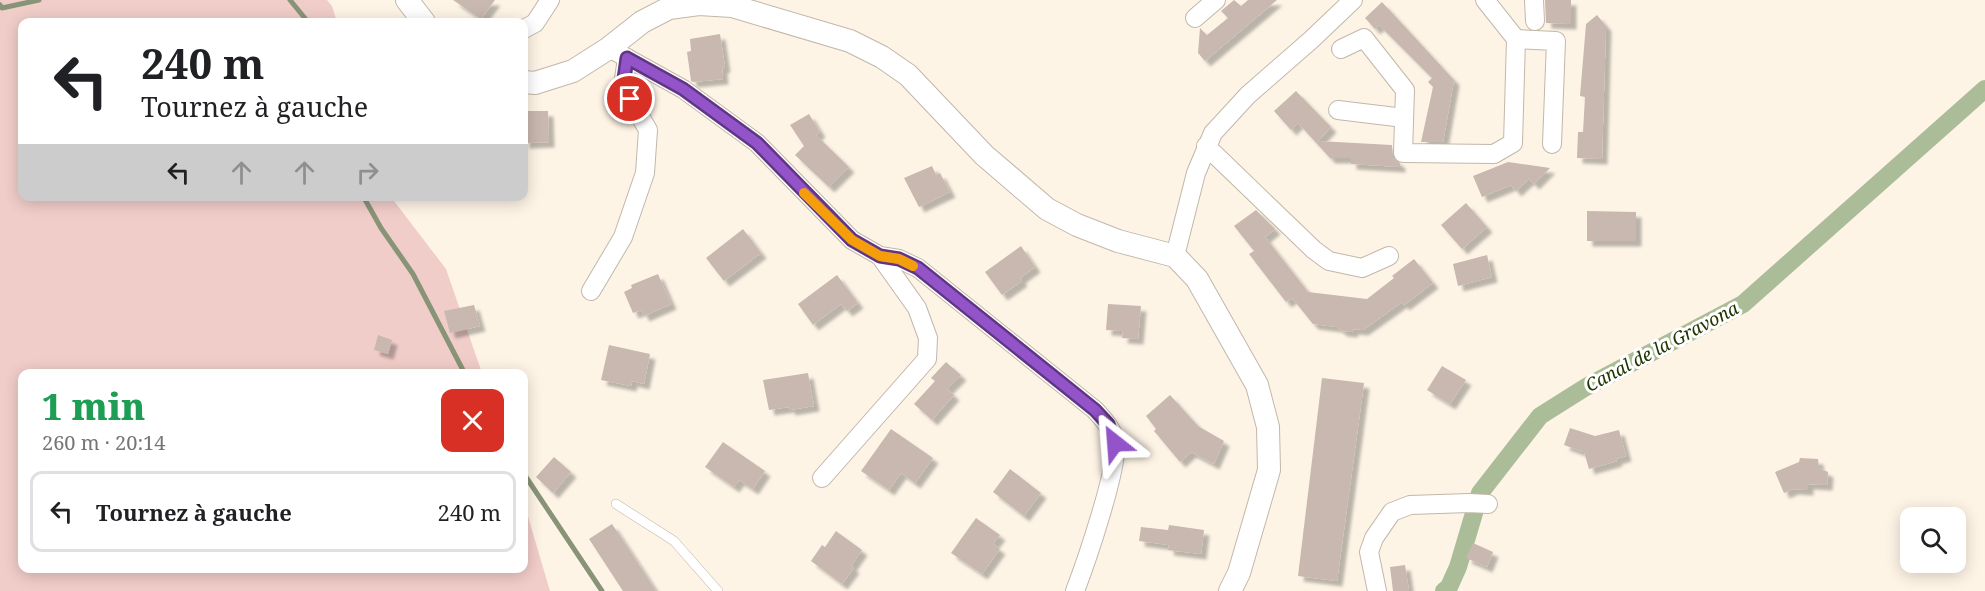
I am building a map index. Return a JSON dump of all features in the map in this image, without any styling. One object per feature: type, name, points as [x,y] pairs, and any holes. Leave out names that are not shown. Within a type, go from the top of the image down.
[{"type":"street","points":[[407,0],[421,18]]},
{"type":"street","points":[[528,27],[536,23],[550,0]]},
{"type":"street","points":[[1195,18],[1216,0]]},
{"type":"street","points":[[1175,256],[1196,173],[1213,133],[1248,95],[1353,0]]},
{"type":"street","points":[[1341,49],[1364,38],[1405,90],[1403,153],[1494,154],[1513,143],[1516,39],[1485,0]]},
{"type":"street","points":[[1534,0],[1536,21]]},
{"type":"street","points":[[528,82],[535,83],[573,71],[618,53],[642,22],[669,8],[699,4],[732,6],[850,41],[882,57],[908,75],[984,155],[1047,209],[1077,225],[1118,241],[1175,256],[1197,279],[1257,385],[1268,427],[1269,470],[1239,573],[1230,591]]},
{"type":"street","points":[[1516,39],[1556,41],[1552,144]]},
{"type":"street","points":[[618,53],[683,89],[757,143],[852,240],[880,256],[899,259],[918,268],[1087,403],[1108,424],[1115,443],[1110,482],[1075,591]]},
{"type":"street","points":[[591,291],[623,237],[645,173],[648,130],[630,99],[618,53]]},
{"type":"street","points":[[1338,110],[1404,118]]},
{"type":"street","points":[[1206,146],[1314,250],[1329,261],[1362,268],[1389,256]]},
{"type":"street","points":[[822,478],[927,359],[928,338],[917,308],[880,256]]},
{"type":"street","points":[[1377,591],[1369,552],[1374,538],[1392,512],[1410,505],[1488,504]]},
{"type":"lane","points":[[616,504],[674,541],[718,591]]},
{"type":"shaded area","points":[[0,0],[327,0],[332,6],[336,18],[18,18],[18,201],[394,201],[446,269],[481,369],[18,369],[18,573],[528,573],[528,517],[550,591],[0,591]]},
{"type":"building","points":[[453,0],[495,0],[480,18]]},
{"type":"building","points":[[1234,0],[1241,6],[1248,0],[1277,0],[1205,61],[1198,53],[1200,28],[1207,35],[1228,18],[1221,11]]},
{"type":"building","points":[[1545,0],[1571,0],[1571,24],[1546,23]]},
{"type":"building","points":[[1382,2],[1454,80],[1443,142],[1421,142],[1433,87],[1428,82],[1432,78],[1379,25],[1375,29],[1365,18]]},
{"type":"building","points":[[1597,15],[1606,26],[1602,159],[1577,158],[1578,132],[1583,132],[1585,97],[1580,96],[1586,24]]},
{"type":"building","points":[[720,34],[725,67],[722,68],[723,79],[691,81],[687,52],[691,51],[690,39]]},
{"type":"building","points":[[1296,91],[1331,127],[1318,141],[1392,145],[1393,158],[1400,163],[1400,167],[1351,164],[1351,158],[1330,158],[1298,123],[1291,130],[1274,111]]},
{"type":"building","points":[[528,111],[548,111],[549,142],[528,143]]},
{"type":"building","points":[[809,114],[820,132],[816,135],[849,167],[829,187],[795,155],[804,146],[790,125]]},
{"type":"building","points":[[1508,162],[1550,168],[1534,184],[1529,179],[1516,191],[1511,185],[1482,197],[1473,176]]},
{"type":"building","points":[[932,166],[936,175],[940,173],[950,192],[919,207],[904,178]]},
{"type":"building","points":[[1466,203],[1487,227],[1462,249],[1441,225]]},
{"type":"building","points":[[1256,210],[1275,229],[1265,237],[1308,292],[1367,299],[1414,259],[1433,283],[1404,305],[1402,302],[1363,330],[1342,331],[1337,327],[1313,324],[1292,298],[1286,302],[1249,254],[1254,251],[1234,226]]},
{"type":"building","points":[[1587,211],[1636,212],[1636,241],[1587,241]]},
{"type":"building","points":[[743,229],[761,253],[724,281],[706,258]]},
{"type":"building","points":[[1021,246],[1035,267],[1020,278],[1022,281],[1002,295],[985,272]]},
{"type":"building","points":[[1487,255],[1492,277],[1458,286],[1453,264]]},
{"type":"building","points":[[658,274],[671,304],[644,316],[641,310],[633,313],[624,292],[632,288],[631,285]]},
{"type":"building","points":[[837,275],[858,303],[847,311],[841,304],[813,325],[798,304]]},
{"type":"building","points":[[1108,304],[1141,306],[1138,339],[1122,338],[1123,331],[1106,330]]},
{"type":"building","points":[[474,305],[480,326],[450,333],[444,311]]},
{"type":"building","points":[[378,335],[392,340],[388,354],[374,350]]},
{"type":"building","points":[[609,345],[650,354],[644,384],[632,381],[631,386],[601,380]]},
{"type":"building","points":[[946,362],[961,375],[947,389],[954,395],[932,420],[914,404],[935,381],[931,378]]},
{"type":"building","points":[[1442,366],[1466,380],[1450,404],[1427,390]]},
{"type":"building","points":[[808,373],[814,406],[790,410],[789,407],[769,410],[763,380]]},
{"type":"building","points":[[1322,378],[1364,383],[1337,581],[1298,576]]},
{"type":"building","points":[[1170,395],[1198,426],[1224,441],[1214,464],[1191,452],[1180,462],[1154,431],[1156,429],[1146,416]]},
{"type":"building","points":[[1570,428],[1595,436],[1619,430],[1626,456],[1589,469],[1584,452],[1564,445]]},
{"type":"building","points":[[891,429],[933,458],[915,483],[901,473],[889,490],[861,471]]},
{"type":"building","points":[[723,442],[765,471],[753,489],[739,480],[734,487],[705,467]]},
{"type":"building","points":[[554,457],[571,472],[553,493],[536,477]]},
{"type":"building","points":[[1800,458],[1818,459],[1819,468],[1828,472],[1827,485],[1808,484],[1808,490],[1793,489],[1784,493],[1775,472],[1799,462]]},
{"type":"building","points":[[1010,469],[1041,493],[1024,516],[993,492]]},
{"type":"building","points":[[976,518],[1000,535],[993,544],[1000,549],[982,574],[951,553]]},
{"type":"building","points":[[612,524],[656,591],[623,591],[589,539]]},
{"type":"building","points":[[1169,525],[1204,530],[1201,554],[1168,550],[1169,545],[1139,541],[1141,527],[1168,530]]},
{"type":"building","points":[[836,531],[862,550],[851,566],[854,568],[842,584],[811,561]]},
{"type":"building","points":[[1473,543],[1493,552],[1487,567],[1466,558]]},
{"type":"building","points":[[1405,565],[1409,591],[1393,591],[1390,567]]},
{"type":"waterway","points":[[0,5],[2,8],[39,0]]},
{"type":"waterway","points":[[290,0],[305,18]]},
{"type":"waterway","name":"Canal de la Gravona","points":[[1444,591],[1449,587],[1458,567],[1480,493],[1540,416],[1586,387],[1743,304],[1985,89]]},
{"type":"waterway","points":[[366,201],[381,228],[413,274],[462,369]]},
{"type":"waterway","points":[[528,480],[602,591]]},
{"type":"slow traffic","points":[[804,193],[852,240],[880,256],[899,259],[913,266]]},
{"type":"route","points":[[630,99],[624,79],[627,58],[683,89],[757,143],[852,240],[880,256],[899,259],[918,268],[1095,410],[1108,424],[1115,443]]}]
